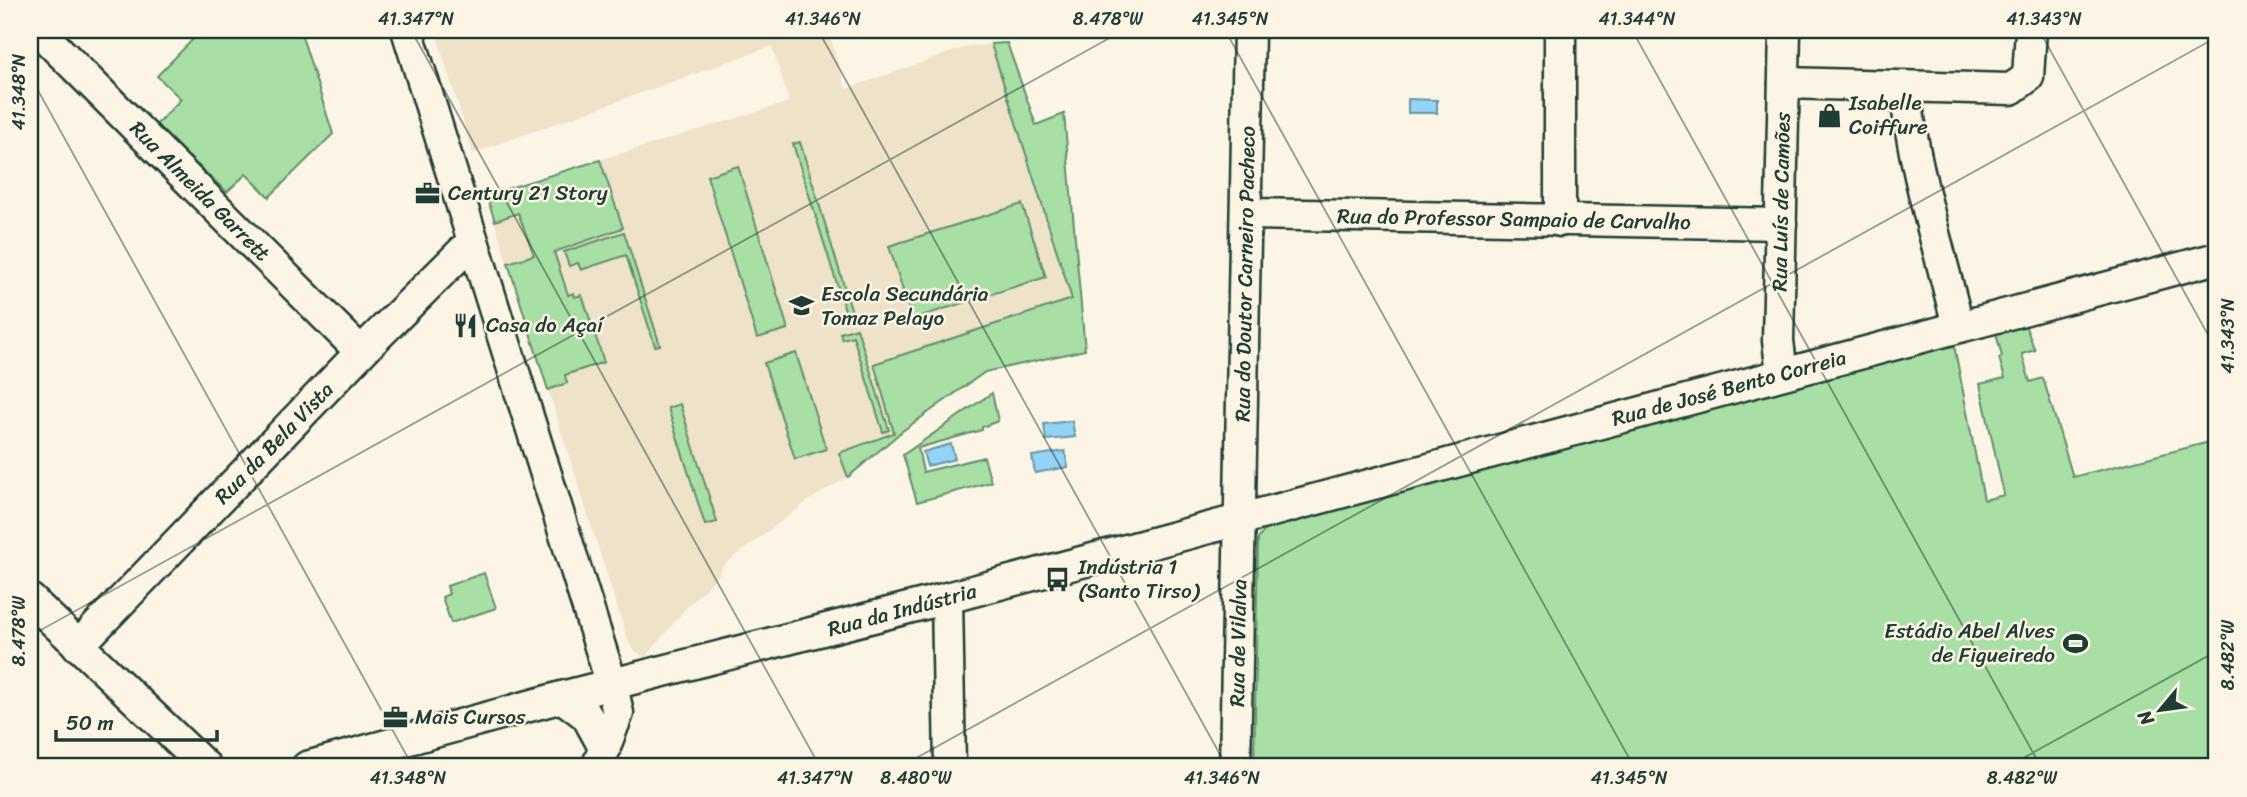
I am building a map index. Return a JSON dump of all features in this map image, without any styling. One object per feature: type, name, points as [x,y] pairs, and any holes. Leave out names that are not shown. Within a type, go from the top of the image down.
[{"type":"street","name":"Rua Almeida Garrett","points":[[38,30],[361,352]]},
{"type":"street","points":[[407,30],[612,685],[618,713],[601,758]]},
{"type":"street","name":"Rua do Doutor Carneiro Pacheco","points":[[1241,519],[1249,30]]},
{"type":"street","points":[[1560,30],[1560,221]]},
{"type":"street","name":"Rua Luís de Camões","points":[[1782,373],[1778,341],[1785,30]]},
{"type":"street","points":[[1784,83],[2011,89],[2028,77],[2031,30]]},
{"type":"street","points":[[1905,87],[1908,117],[1923,186],[1958,326]]},
{"type":"street","name":"Rua do Professor Sampaio de Carvalho","points":[[1247,214],[1780,224]]},
{"type":"street","name":"Rua da Bela Vista","points":[[78,646],[361,352],[472,242]]},
{"type":"street","name":"Rua de José Bento Correia","points":[[1241,519],[2217,258]]},
{"type":"street","name":"Rua da Indústria","points":[[307,767],[562,697],[1241,519]]},
{"type":"street","name":"Rua de Vilalva","points":[[1236,767],[1241,519]]},
{"type":"street","points":[[30,598],[206,767]]},
{"type":"street","points":[[947,598],[950,767]]},
{"type":"street","points":[[562,697],[587,716],[601,758]]},
{"type":"shaded area","name":"Escola Secundária Tomaz Pelayo","points":[[435,30],[828,30],[846,89],[969,46],[1007,43],[1036,125],[1064,114],[1085,350],[985,372],[901,432],[848,477],[809,500],[722,566],[719,574],[686,608],[645,658],[633,649],[628,641],[486,195],[789,102],[772,46],[473,153]]},
{"type":"green space","points":[[202,30],[300,30],[333,134],[269,197],[246,174],[227,192],[155,126],[181,99],[157,76]]},
{"type":"green space","points":[[1007,43],[1036,125],[1064,114],[1085,350],[985,372],[901,432],[848,477],[839,453],[894,433],[874,364],[1072,299],[991,44]]},
{"type":"green space","points":[[800,142],[853,315],[836,320],[835,317],[846,313],[793,144]]},
{"type":"green space","points":[[600,160],[623,228],[554,252],[568,295],[582,295],[604,362],[565,375],[567,383],[548,390],[508,263],[534,255],[518,213],[495,221],[486,195]]},
{"type":"green space","points":[[738,166],[788,329],[757,338],[707,176]]},
{"type":"green space","points":[[1022,204],[1046,277],[912,319],[889,246]]},
{"type":"green space","points":[[624,232],[660,345],[655,346],[626,255],[581,270],[578,263],[569,266],[564,252]]},
{"type":"green space","points":[[2025,325],[2035,350],[2022,354],[2030,382],[2043,378],[2073,477],[2217,440],[2217,767],[1254,767],[1258,539],[1268,526],[1954,345],[1984,500],[2004,495],[1980,384],[2005,378],[1996,333]]},
{"type":"green space","points":[[857,328],[889,430],[883,432],[853,336],[842,339],[840,333]]},
{"type":"green space","points":[[796,353],[826,449],[795,459],[764,363]]},
{"type":"green space","points":[[992,393],[998,421],[982,427],[982,430],[918,448],[923,472],[984,457],[991,482],[917,502],[903,455]]},
{"type":"green space","points":[[680,404],[717,522],[705,525],[668,408]]},
{"type":"green space","points":[[484,573],[496,608],[451,623],[442,597],[449,594],[447,586]]},
{"type":"water","points":[[1408,99],[1437,100],[1437,113],[1408,113]]},
{"type":"water","points":[[1072,421],[1075,437],[1046,440],[1044,424]]},
{"type":"water","points":[[951,444],[955,459],[927,466],[923,452]]},
{"type":"water","points":[[1065,451],[1068,467],[1035,473],[1032,456]]},
{"type":"place","name":"Isabelle Coiffure","points":[[1829,115]]},
{"type":"place","name":"Century 21 Story","points":[[428,193]]},
{"type":"place","name":"Escola Secundária Tomaz Pelayo","points":[[801,306]]},
{"type":"place","name":"Casa do Açaí","points":[[466,325]]},
{"type":"place","name":"Indústria 1 (Santo Tirso)","points":[[1058,579]]},
{"type":"place","name":"Estádio Abel Alves de Figueiredo","points":[[2075,643]]},
{"type":"place","name":"Mais Cursos","points":[[395,717]]}]
